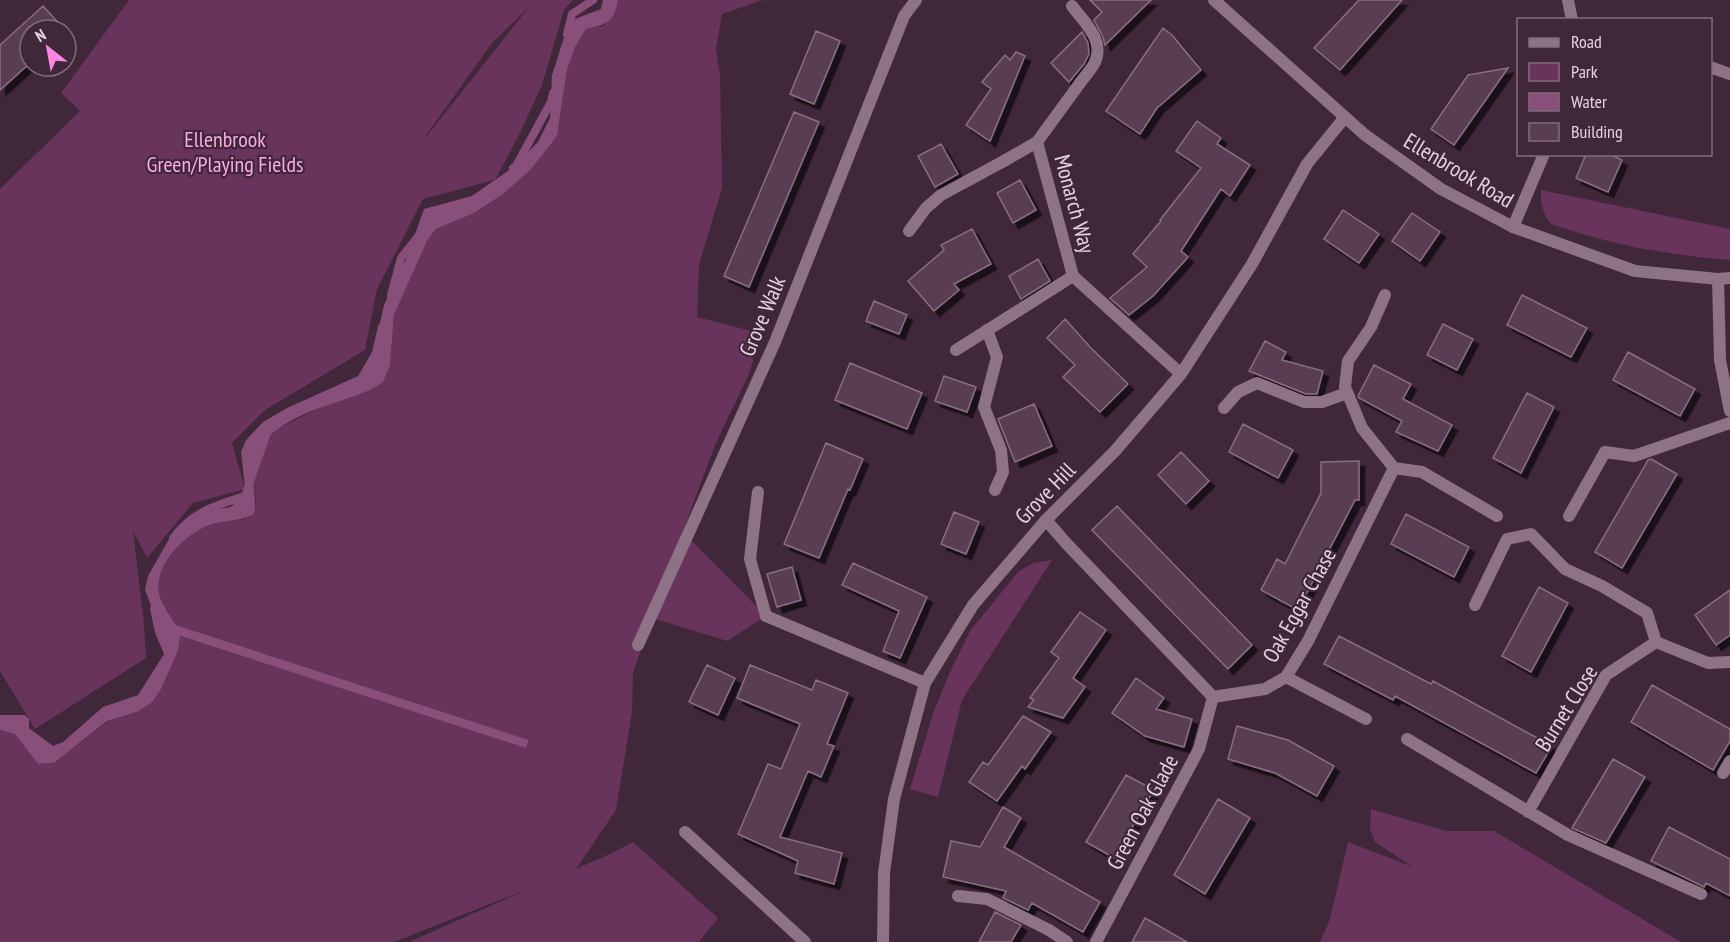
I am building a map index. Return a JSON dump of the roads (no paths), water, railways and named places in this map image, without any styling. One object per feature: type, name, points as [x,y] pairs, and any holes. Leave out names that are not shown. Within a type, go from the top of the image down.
[{"type":"street","name":"Grove Walk","points":[[638,645],[775,342],[904,16],[916,0]]},
{"type":"street","name":"Ellenbrook Road","points":[[1214,0],[1365,135],[1441,189],[1513,227],[1635,271],[1724,279]]},
{"type":"street","points":[[1568,0],[1572,18]]},
{"type":"street","name":"Monarch Way","points":[[1072,6],[1097,40],[1098,52],[1094,64],[1037,142],[1072,276],[1181,375]]},
{"type":"street","points":[[1712,68],[1730,74]]},
{"type":"street","name":"Grove Hill","points":[[883,942],[884,873],[894,799],[925,683],[973,605],[1047,520],[1115,451],[1181,375],[1252,264],[1307,164],[1345,117]]},
{"type":"street","points":[[909,231],[926,208],[941,195],[1037,142]]},
{"type":"street","points":[[1513,227],[1543,156]]},
{"type":"street","name":"Monarch Way","points":[[956,350],[1072,276]]},
{"type":"street","points":[[1724,279],[1720,360],[1730,411]]},
{"type":"street","points":[[1385,295],[1371,327],[1348,361],[1345,387],[1362,428],[1394,468],[1422,472],[1497,516]]},
{"type":"street","points":[[987,330],[997,357],[984,407],[1001,450],[1003,472],[995,490]]},
{"type":"street","points":[[1224,408],[1238,392],[1257,383],[1304,402],[1322,402],[1347,393]]},
{"type":"street","points":[[1569,516],[1605,452],[1634,456],[1730,423]]},
{"type":"street","name":"Oak Eggar Chase","points":[[1213,697],[1265,689],[1286,677],[1308,641],[1394,468]]},
{"type":"street","points":[[758,492],[750,559],[766,615],[925,683]]},
{"type":"street","points":[[1047,520],[1066,543],[1213,697]]},
{"type":"street","points":[[1475,605],[1507,539],[1531,534],[1565,569],[1602,586],[1647,613],[1656,642],[1708,663],[1730,662]]},
{"type":"street","name":"Burnet Close","points":[[1528,812],[1606,675],[1656,642]]},
{"type":"street","points":[[1286,677],[1366,718]]},
{"type":"street","name":"Green Oak Glade","points":[[1096,942],[1199,749],[1213,697]]},
{"type":"street","points":[[1407,739],[1568,835],[1701,894]]},
{"type":"street","points":[[1723,773],[1730,761]]},
{"type":"street","points":[[685,832],[805,942]]},
{"type":"street","points":[[958,896],[987,899],[1049,930],[1067,942]]},
{"type":"water","points":[[603,0],[618,0],[611,18],[604,24],[586,29],[575,47],[567,70],[557,136],[531,169],[503,194],[472,214],[436,229],[428,239],[394,315],[390,365],[383,382],[363,393],[296,418],[267,438],[258,452],[253,468],[254,514],[213,524],[192,534],[182,542],[166,562],[159,585],[161,600],[176,625],[529,740],[526,748],[180,636],[178,651],[161,689],[152,702],[137,712],[107,721],[54,763],[38,764],[15,734],[0,730],[0,715],[25,715],[29,719],[29,728],[53,746],[63,742],[103,707],[138,695],[166,651],[163,636],[145,590],[148,576],[169,539],[203,512],[230,507],[242,498],[245,487],[241,452],[246,440],[263,422],[287,408],[367,372],[380,353],[380,323],[384,305],[407,257],[424,209],[472,196],[512,168],[538,142],[550,118],[552,75],[567,28],[575,19],[601,9]]},
{"type":"waterway","points":[[567,34],[572,14],[593,0]]},
{"type":"waterway","points":[[513,168],[551,102],[553,93]]},
{"type":"waterway","points":[[391,295],[401,258],[420,234]]},
{"type":"waterway","points":[[360,381],[376,353],[382,327]]},
{"type":"waterway","points":[[173,538],[196,516],[214,506],[245,496],[268,430]]},
{"type":"waterway","points":[[154,609],[159,632],[168,653]]},
{"type":"park label","name":"Ellenbrook Green/Playing Fields","points":[[225,152]]}]
